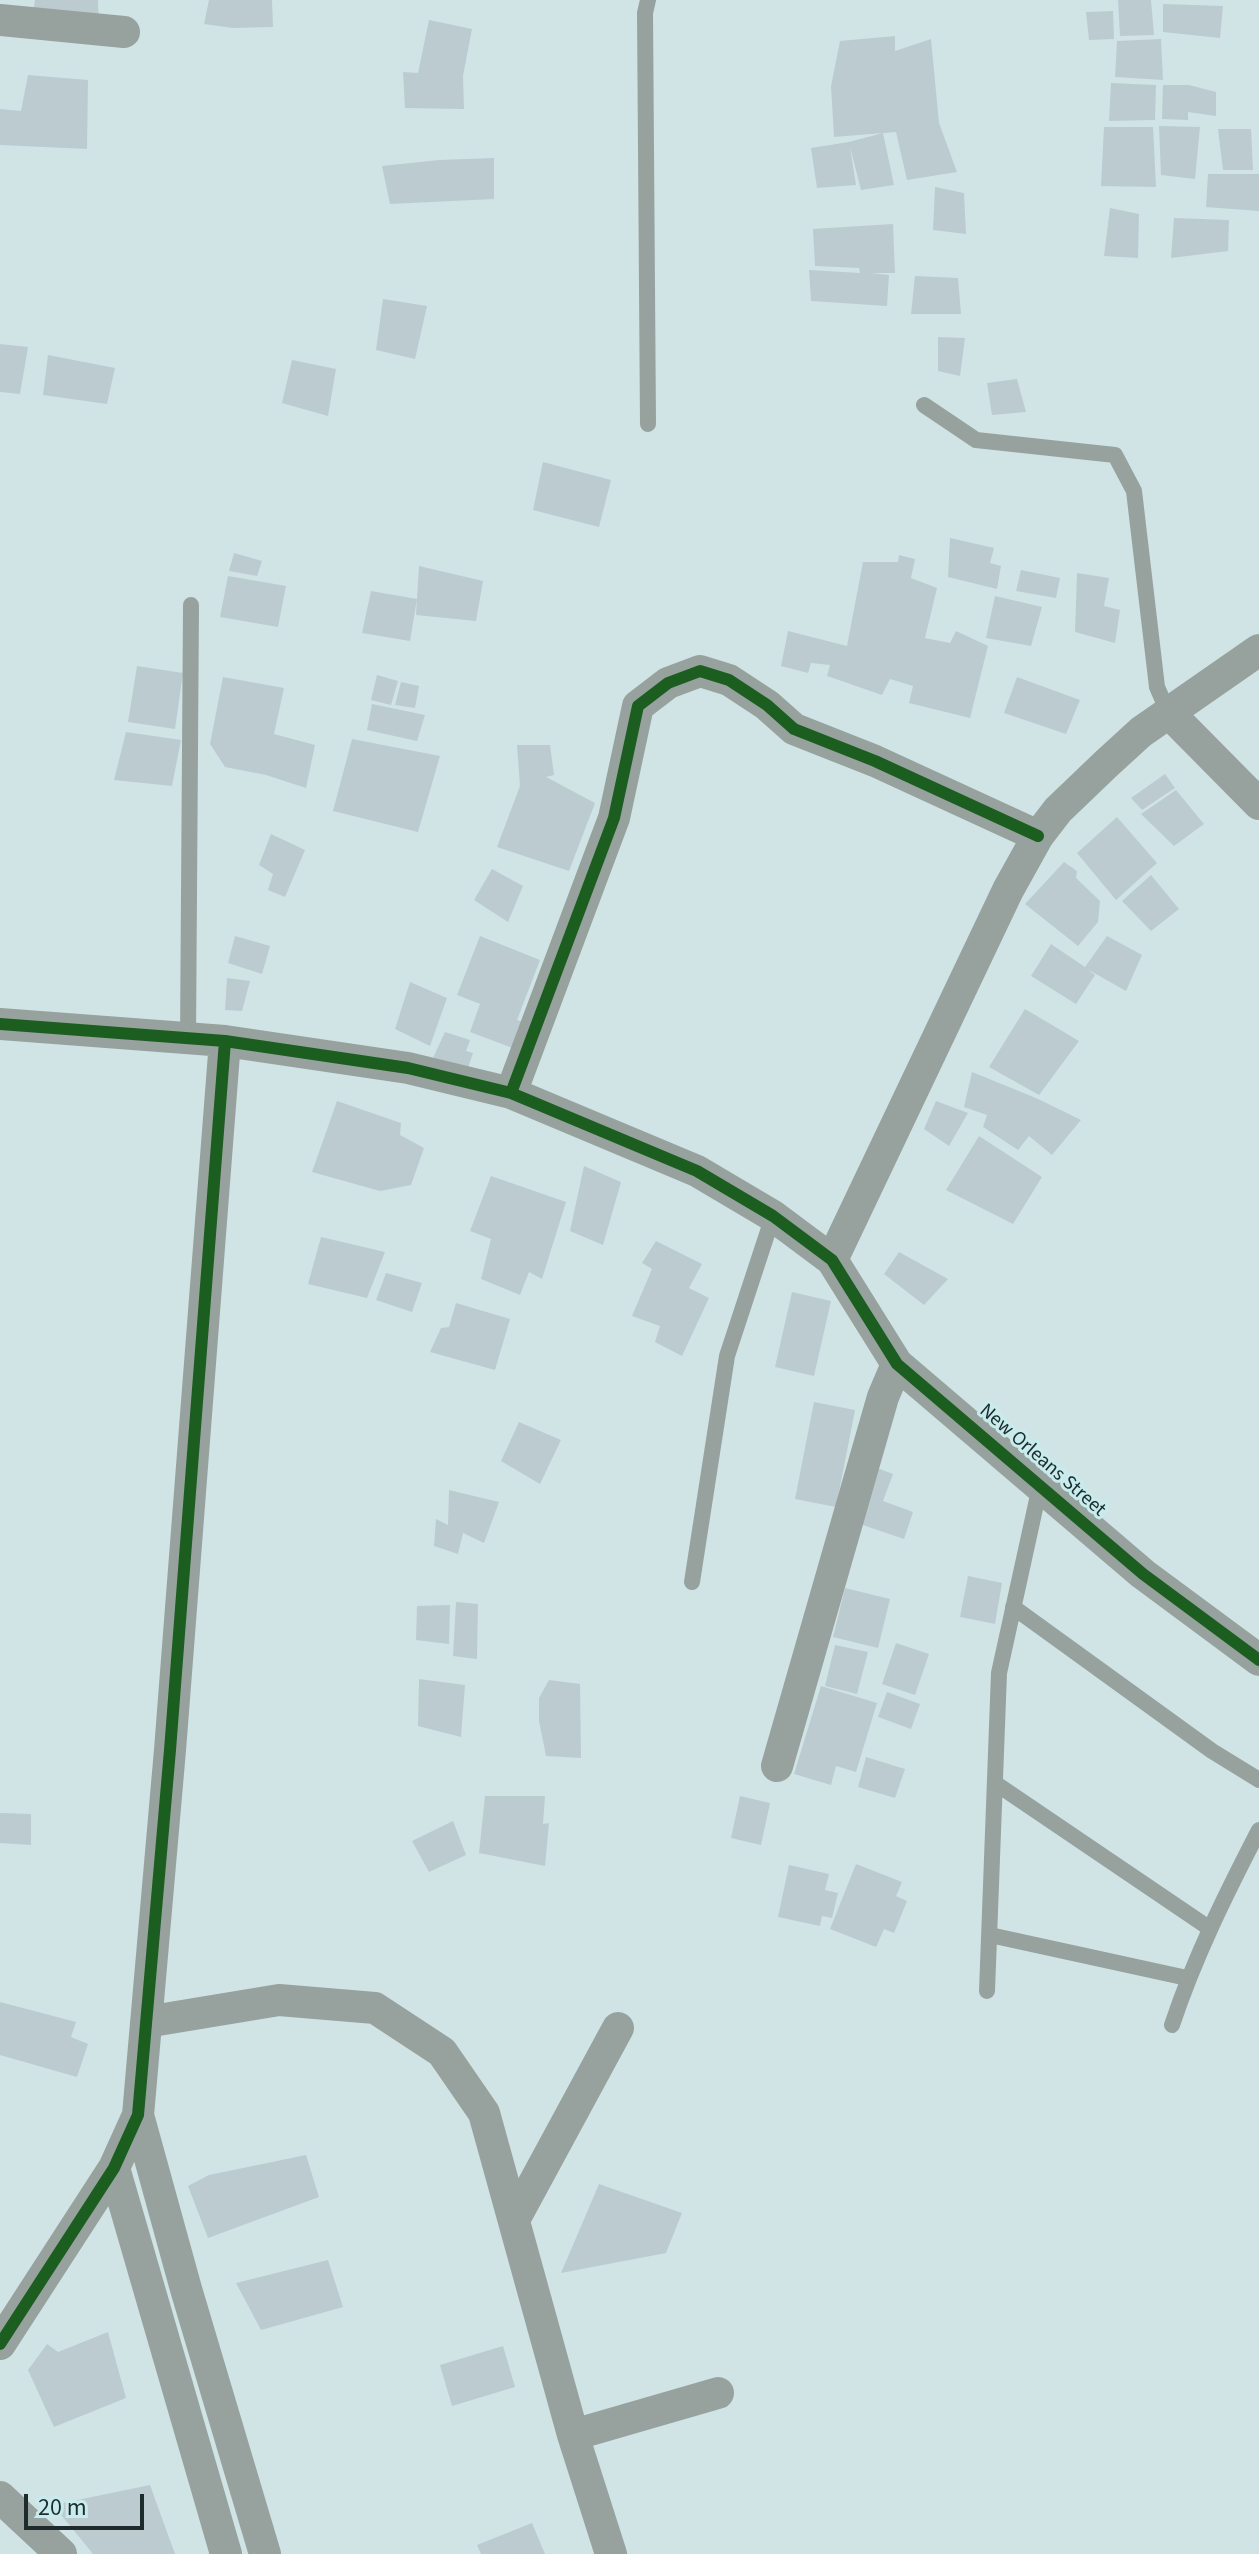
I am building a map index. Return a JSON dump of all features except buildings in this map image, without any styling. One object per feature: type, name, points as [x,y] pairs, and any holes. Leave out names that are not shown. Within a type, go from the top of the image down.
[{"type":"street","points":[[0,20],[124,32]]},
{"type":"street","points":[[0,1024],[225,1041],[408,1068],[511,1093],[697,1171],[773,1216],[832,1260],[1008,890],[1038,836],[1058,810],[1141,732],[1259,650]]},
{"type":"street","points":[[511,1093],[614,818],[638,706],[668,683],[700,671],[729,680],[767,705],[794,729],[887,766],[1038,836]]},
{"type":"street","points":[[1168,712],[1259,804]]},
{"type":"street","points":[[0,2344],[114,2168],[138,2115],[225,1041]]},
{"type":"street","name":"New Orleans Street","points":[[832,1260],[897,1364],[1143,1574],[1259,1660]]},
{"type":"street","points":[[777,1766],[883,1397],[897,1364]]},
{"type":"street","points":[[146,2022],[279,2000],[375,2008],[442,2052],[484,2113],[573,2435],[611,2554]]},
{"type":"street","points":[[514,2220],[618,2028]]},
{"type":"street","points":[[138,2115],[265,2554]]},
{"type":"street","points":[[114,2168],[226,2554]]},
{"type":"street","points":[[573,2435],[718,2393]]},
{"type":"street","points":[[0,2497],[61,2554]]},
{"type":"lane","points":[[648,0],[645,13],[648,424]]},
{"type":"lane","points":[[924,405],[976,440],[1115,455],[1134,491],[1157,687],[1168,712]]},
{"type":"lane","points":[[188,1039],[191,605]]},
{"type":"lane","points":[[692,1582],[727,1356],[773,1216]]},
{"type":"lane","points":[[987,1991],[999,1673],[1040,1486]]},
{"type":"lane","points":[[1013,1607],[1212,1751],[1259,1780]]},
{"type":"lane","points":[[995,1783],[1209,1928]]},
{"type":"lane","points":[[1172,2025],[1187,1978],[1209,1928],[1259,1830]]},
{"type":"lane","points":[[990,1935],[1187,1978]]},
{"type":"cycle path","points":[[511,1093],[614,818],[638,706],[668,683],[700,671],[729,680],[767,705],[794,729],[875,761],[1038,836]]},
{"type":"cycle path","points":[[0,1024],[225,1041],[408,1068],[511,1093],[697,1171],[773,1216],[832,1260],[897,1364],[1143,1574],[1259,1660]]},
{"type":"cycle path","points":[[0,2344],[114,2168],[138,2115],[170,1750],[225,1041]]}]
